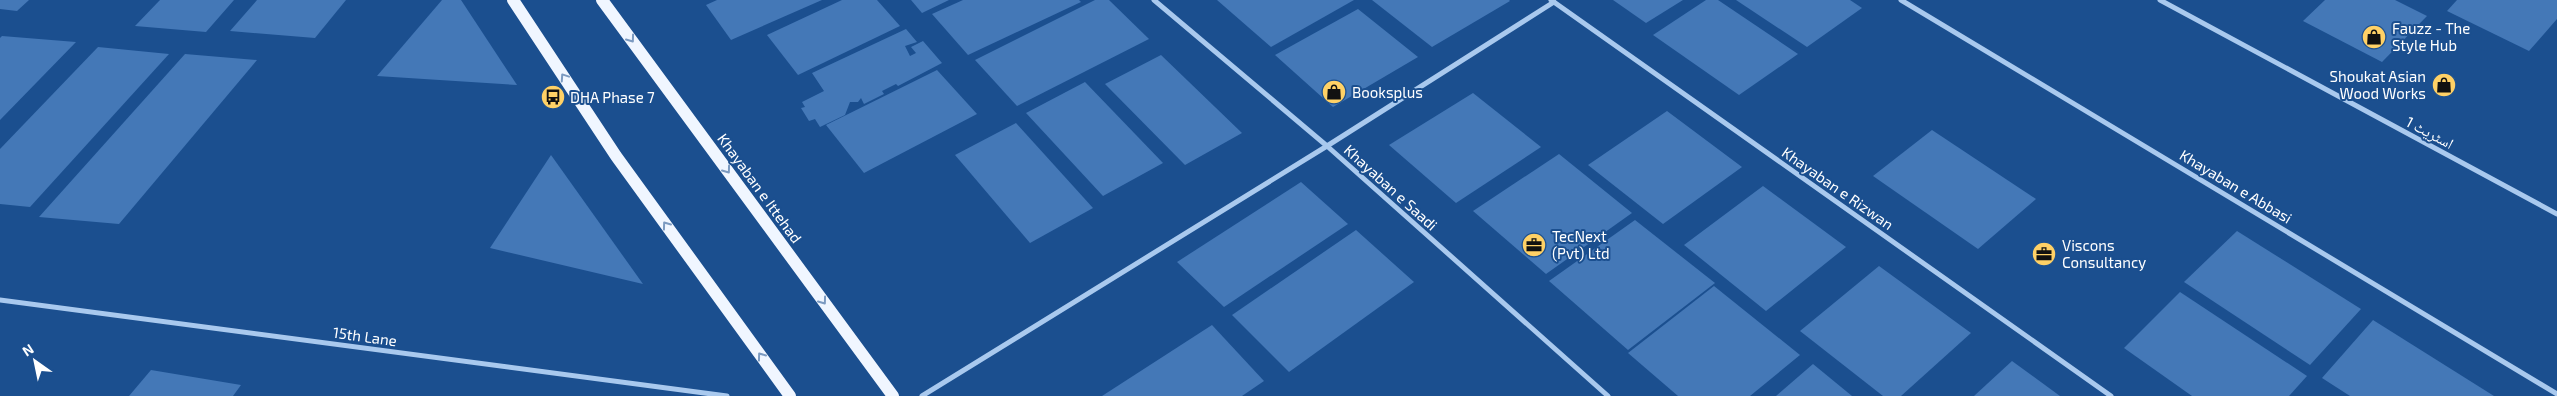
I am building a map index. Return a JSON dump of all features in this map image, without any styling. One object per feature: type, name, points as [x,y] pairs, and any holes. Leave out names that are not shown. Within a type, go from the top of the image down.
[{"type":"main road","points":[[513,0],[616,156],[790,396]]},
{"type":"main road","name":"Khayaban e Ittehad","points":[[602,0],[893,396]]},
{"type":"street","name":"Khayaban e Saadi","points":[[1154,0],[1326,146],[1608,396]]},
{"type":"street","name":"Khayaban e Abbasi","points":[[1902,0],[2557,394]]},
{"type":"street","name":"اسٹریٹ 1","points":[[2160,0],[2557,214]]},
{"type":"street","points":[[922,396],[1326,146],[1553,1]]},
{"type":"street","name":"Khayaban e Rizwan","points":[[1553,1],[2111,396]]},
{"type":"street","name":"15th Lane","points":[[0,300],[727,396]]},
{"type":"building","points":[[0,0],[29,0],[17,11],[0,9]]},
{"type":"building","points":[[160,0],[234,0],[206,32],[135,26]]},
{"type":"building","points":[[257,0],[346,0],[315,38],[230,31]]},
{"type":"building","points":[[442,0],[461,0],[517,85],[377,76]]},
{"type":"building","points":[[717,0],[822,0],[731,40],[706,5]]},
{"type":"building","points":[[842,0],[877,0],[900,26],[798,75],[767,35]]},
{"type":"building","points":[[911,0],[949,0],[922,13]]},
{"type":"building","points":[[963,0],[1079,0],[1081,2],[968,55],[932,14]]},
{"type":"building","points":[[1095,0],[1109,0],[1149,39],[1017,106],[975,60]]},
{"type":"building","points":[[1217,0],[1354,0],[1271,47]]},
{"type":"building","points":[[1372,0],[1509,0],[1510,1],[1432,47]]},
{"type":"building","points":[[1613,0],[1683,0],[1646,23]]},
{"type":"building","points":[[1706,0],[1718,0],[1798,54],[1739,95],[1653,35]]},
{"type":"building","points":[[1736,0],[1850,0],[1862,8],[1807,47]]},
{"type":"building","points":[[2325,0],[2395,0],[2427,16],[2382,62],[2303,21]]},
{"type":"building","points":[[2457,0],[2557,0],[2557,19],[2529,51],[2447,11]]},
{"type":"building","points":[[1358,9],[1418,57],[1333,107],[1275,55]]},
{"type":"building","points":[[906,29],[917,42],[905,46],[910,56],[916,53],[911,47],[923,41],[942,63],[898,86],[896,84],[882,91],[884,94],[864,104],[861,98],[858,102],[850,102],[845,115],[820,127],[815,119],[809,121],[801,108],[805,107],[802,102],[824,91],[812,73]]},
{"type":"building","points":[[2,36],[76,42],[0,120],[0,38]]},
{"type":"building","points":[[98,47],[169,54],[30,207],[0,204],[0,149]]},
{"type":"building","points":[[185,54],[257,60],[119,224],[39,217]]},
{"type":"building","points":[[1161,55],[1242,133],[1185,165],[1105,84]]},
{"type":"building","points":[[937,70],[977,114],[864,173],[826,125]]},
{"type":"building","points":[[1085,82],[1163,163],[1103,196],[1026,113]]},
{"type":"building","points":[[1473,93],[1541,147],[1456,203],[1389,145]]},
{"type":"building","points":[[1667,111],[1742,167],[1663,224],[1588,165]]},
{"type":"building","points":[[1016,123],[1093,208],[1030,243],[955,155]]},
{"type":"building","points":[[1932,130],[2036,199],[1978,249],[1873,176]]},
{"type":"building","points":[[1559,154],[1632,213],[1546,274],[1473,211]]},
{"type":"building","points":[[551,155],[643,284],[490,248]]},
{"type":"building","points":[[1301,182],[1348,224],[1224,307],[1177,262]]},
{"type":"building","points":[[1763,186],[1846,247],[1766,311],[1684,245]]},
{"type":"building","points":[[1635,220],[1715,283],[1628,350],[1549,281]]},
{"type":"building","points":[[1356,230],[1414,282],[1289,372],[1232,315]]},
{"type":"building","points":[[2237,231],[2361,309],[2310,365],[2184,282]]},
{"type":"building","points":[[1879,266],[1971,333],[1901,396],[1883,396],[1800,331]]},
{"type":"building","points":[[1714,286],[1800,355],[1750,396],[1678,396],[1628,353]]},
{"type":"building","points":[[2180,292],[2307,376],[2289,396],[2192,396],[2124,348]]},
{"type":"building","points":[[2373,320],[2494,396],[2350,396],[2322,378]]},
{"type":"building","points":[[1212,325],[1264,381],[1242,396],[1102,396]]},
{"type":"building","points":[[2012,361],[2060,396],[1974,396]]},
{"type":"building","points":[[1813,364],[1852,396],[1776,396]]},
{"type":"building","points":[[151,370],[241,385],[233,396],[129,396]]},
{"type":"place","name":"Fauzz - The Style Hub","points":[[2374,37]]},
{"type":"place","name":"Shoukat Asian Wood Works","points":[[2444,85]]},
{"type":"place","name":"Booksplus","points":[[1334,92]]},
{"type":"place","name":"DHA Phase 7","points":[[553,97]]},
{"type":"place","name":"TecNext (Pvt) Ltd","points":[[1534,245]]},
{"type":"place","name":"Viscons Consultancy","points":[[2044,254]]}]
